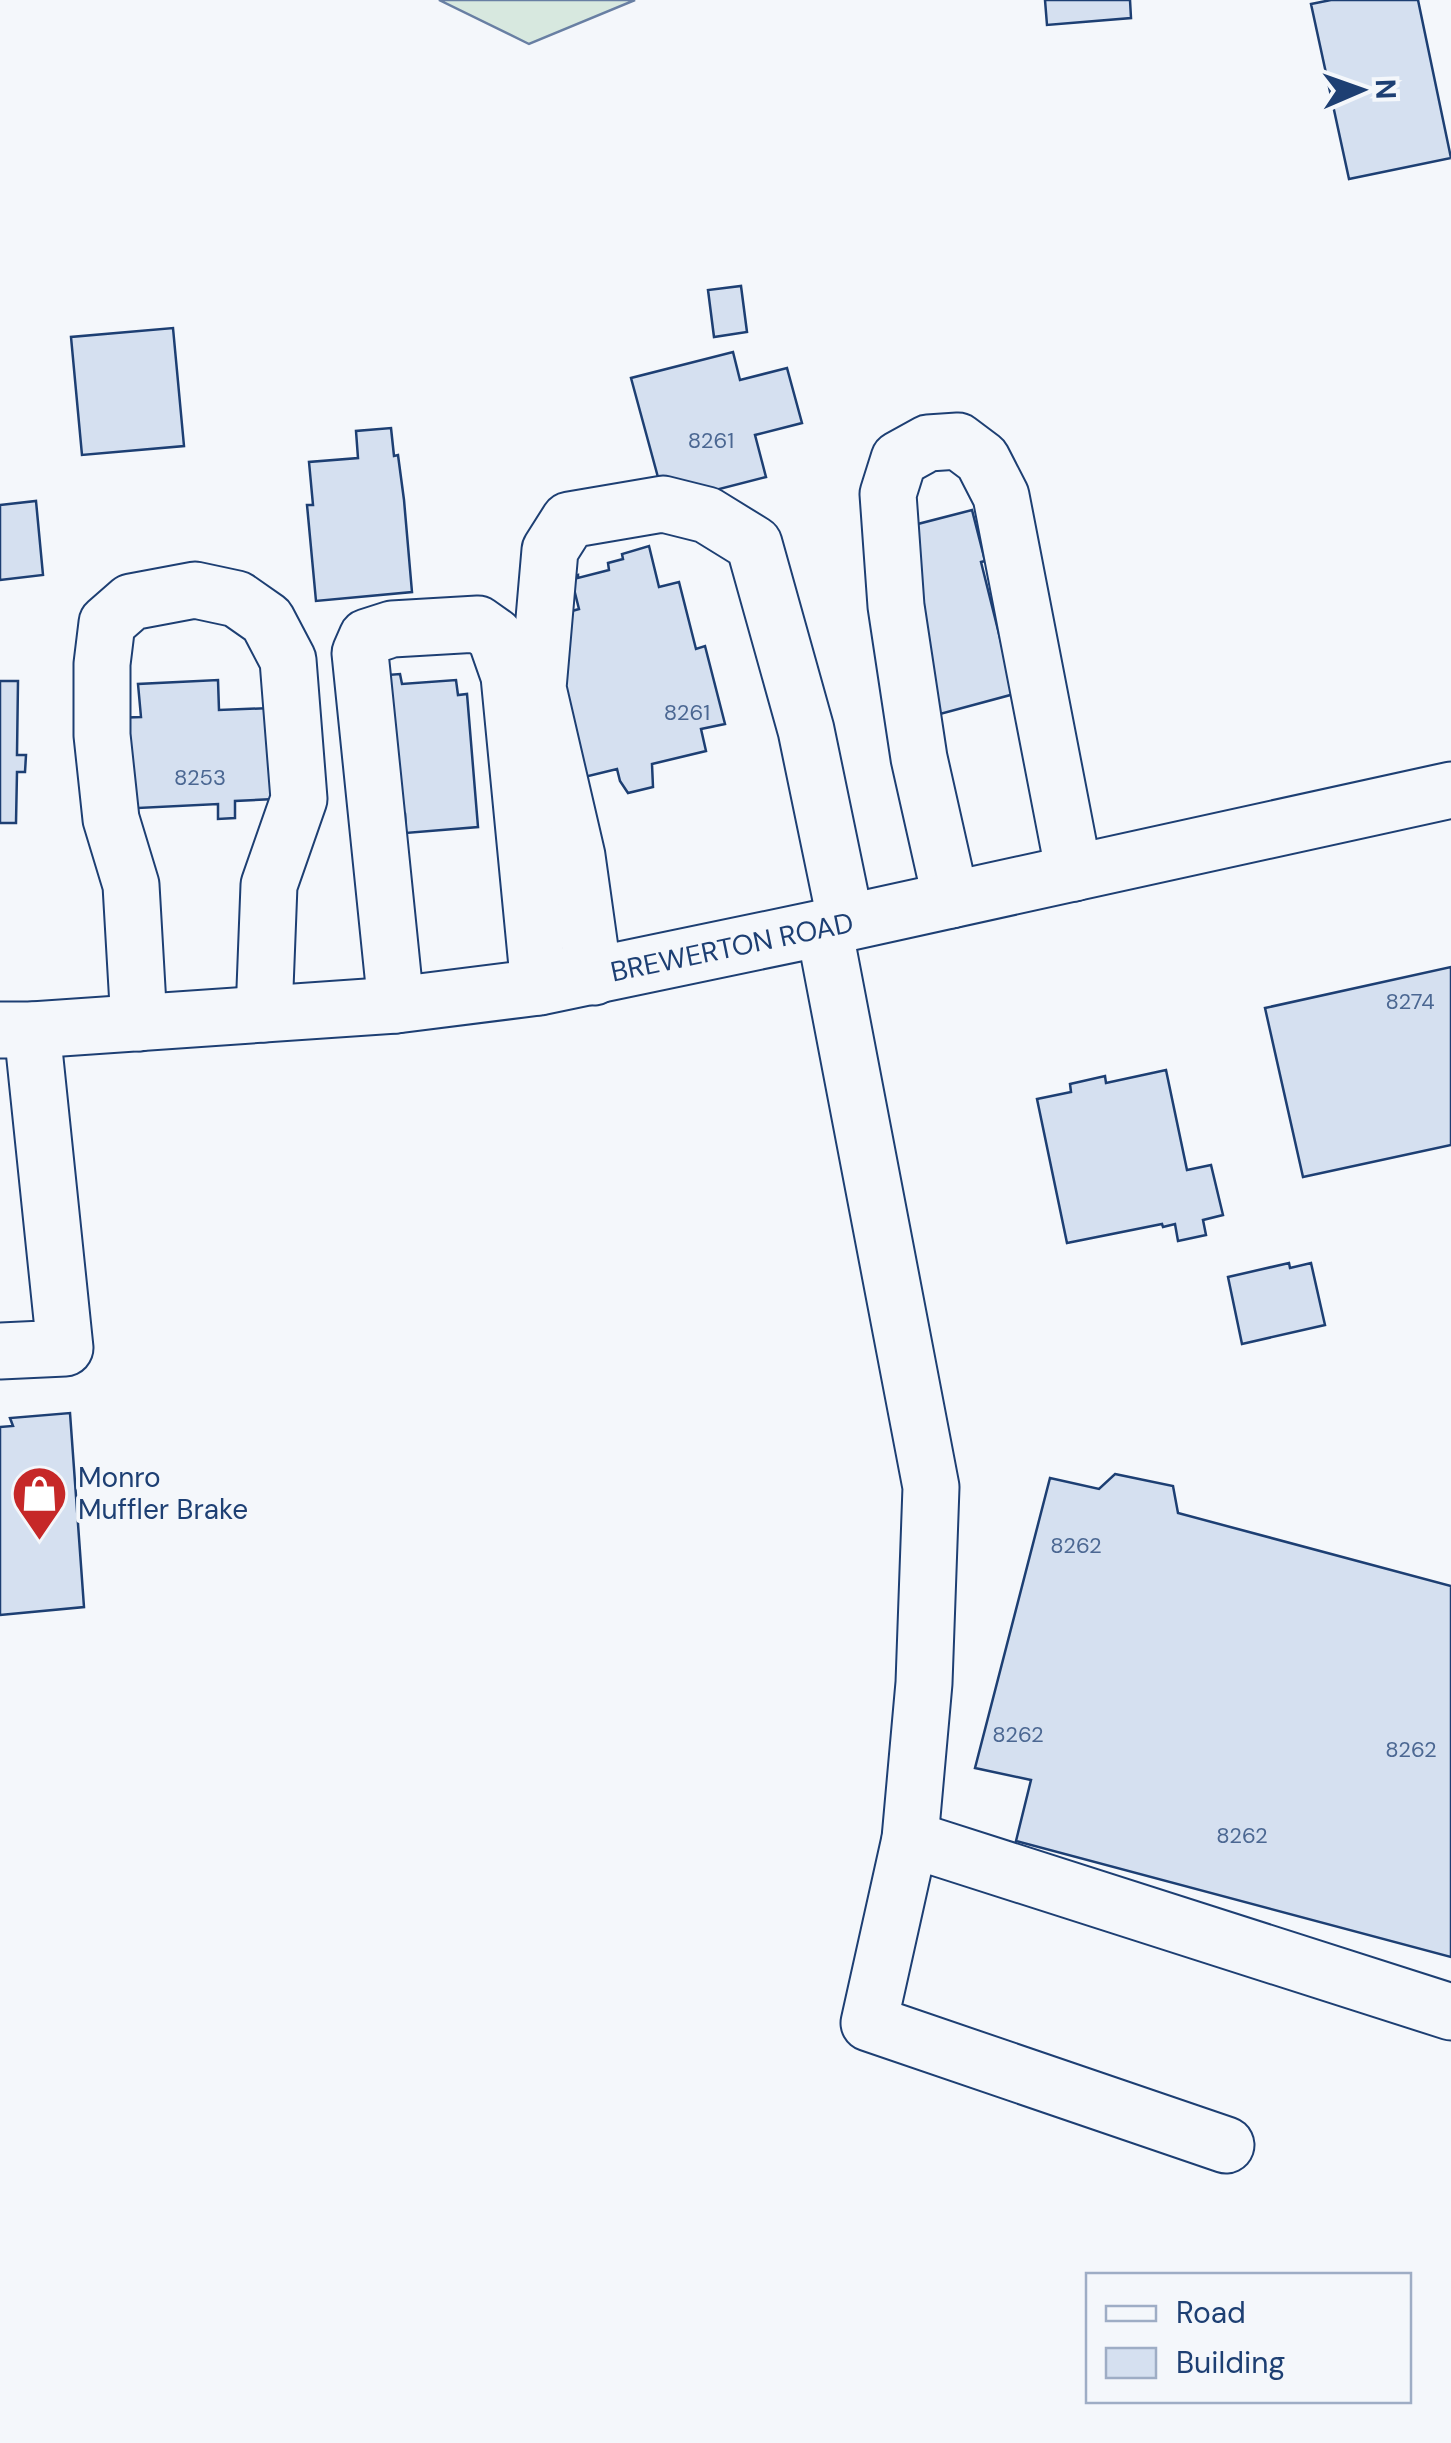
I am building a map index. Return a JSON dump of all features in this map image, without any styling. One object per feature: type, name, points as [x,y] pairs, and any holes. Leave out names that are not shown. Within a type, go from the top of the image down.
[{"type":"main road","points":[[950,900],[919,758],[896,606],[888,494],[898,459],[928,443],[958,440],[982,459],[1001,496],[1074,873]]},
{"type":"main road","points":[[594,977],[577,856],[538,688],[550,550],[569,520],[663,504],[707,515],[754,544],[806,730],[835,926],[931,1487],[924,1683],[910,1839],[870,2023],[1226,2146]]},
{"type":"main road","points":[[139,1023],[131,885],[111,819],[102,736],[102,664],[107,623],[131,602],[195,590],[237,598],[267,620],[288,660],[299,798],[269,885],[264,1014]]},
{"type":"main road","points":[[396,1005],[360,652],[366,637],[392,629],[478,624],[496,636],[509,676],[539,987]]},
{"type":"main road","name":"BREWERTON ROAD","points":[[16,1030],[396,1005],[539,987],[1451,790]]},
{"type":"main road","points":[[0,1351],[65,1348],[16,1030]]},
{"type":"main road","points":[[910,1839],[1451,2012]]},
{"type":"shaded area","points":[[439,0],[635,0],[529,44]]},
{"type":"building","points":[[1045,0],[1130,0],[1131,18],[1047,25]]},
{"type":"building","points":[[1331,0],[1418,0],[1451,158],[1349,179],[1311,4]]},
{"type":"building","points":[[741,286],[747,332],[714,337],[708,290]]},
{"type":"building","points":[[173,328],[184,446],[82,455],[71,337]]},
{"type":"building","points":[[733,352],[740,380],[787,368],[802,423],[755,435],[766,477],[665,503],[631,378]]},
{"type":"building","points":[[391,428],[404,500],[412,592],[316,601],[307,505],[313,505],[309,462],[358,458],[356,431]]},
{"type":"building","points":[[36,501],[43,575],[0,580],[0,505]]},
{"type":"building","points":[[972,510],[1014,694],[940,714],[898,539],[914,525]]},
{"type":"building","points":[[649,546],[659,587],[679,582],[696,649],[705,646],[725,724],[701,729],[706,751],[652,764],[653,787],[628,793],[617,769],[572,780],[552,628],[561,614],[579,609],[571,577],[609,570],[608,563],[623,559],[622,554]]},
{"type":"building","points":[[400,674],[402,684],[456,680],[458,695],[467,694],[478,827],[406,833],[405,814],[362,677]]},
{"type":"building","points":[[218,680],[219,710],[270,708],[274,799],[235,801],[235,818],[218,819],[218,804],[118,809],[113,718],[141,717],[138,684]]},
{"type":"building","points":[[0,681],[18,681],[17,755],[26,755],[25,772],[17,772],[16,823],[0,823]]},
{"type":"building","points":[[1451,967],[1451,1145],[1303,1177],[1265,1008]]},
{"type":"building","points":[[1166,1070],[1187,1170],[1211,1165],[1223,1215],[1203,1220],[1206,1235],[1178,1241],[1175,1224],[1162,1224],[1067,1243],[1037,1099],[1071,1092],[1070,1084],[1105,1076],[1106,1083]]},
{"type":"building","points":[[1289,1263],[1290,1268],[1311,1263],[1325,1325],[1242,1344],[1228,1277]]},
{"type":"building","name":"Monro Muffler Brake","points":[[70,1413],[84,1607],[0,1615],[0,1427],[13,1426],[10,1418]]},
{"type":"building","points":[[1115,1474],[1173,1486],[1178,1513],[1451,1586],[1451,1957],[1016,1841],[1031,1780],[975,1768],[1050,1478],[1099,1489]]},
{"type":"place","name":"Monro Muffler Brake","points":[[39,1542]]}]
